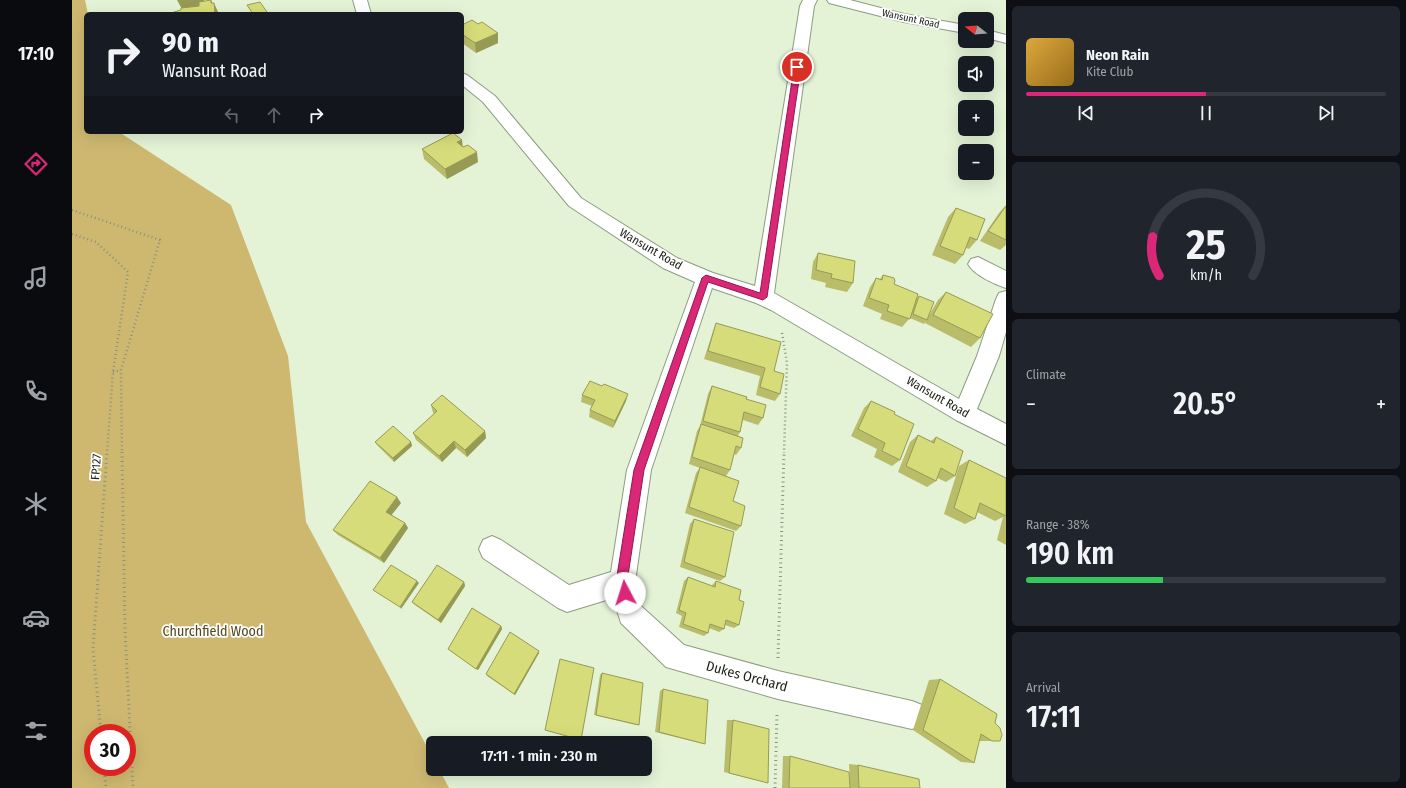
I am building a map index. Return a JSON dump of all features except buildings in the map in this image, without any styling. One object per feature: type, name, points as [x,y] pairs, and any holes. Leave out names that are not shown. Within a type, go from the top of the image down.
[{"type":"street","points":[[360,0],[363,12]]},
{"type":"street","points":[[771,301],[806,6],[810,0]]},
{"type":"street","name":"Wansunt Road","points":[[834,0],[904,18],[958,28]]},
{"type":"street","points":[[994,36],[1006,39]]},
{"type":"street","name":"Wansunt Road","points":[[464,80],[489,99],[575,202],[670,263],[706,278],[771,301],[964,413],[1006,435]]},
{"type":"street","points":[[978,264],[1006,280]]},
{"type":"street","name":"Dukes Orchard","points":[[706,278],[639,470],[622,582],[630,614],[676,657],[778,685],[912,715]]},
{"type":"street","points":[[964,413],[988,356],[1006,299]]},
{"type":"street","points":[[492,549],[567,600],[622,582]]},
{"type":"path","points":[[72,210],[160,240],[121,370],[125,630],[134,788]]},
{"type":"path","name":"FP127","points":[[72,234],[96,242],[128,272],[113,372],[93,649],[100,724]]},
{"type":"path","points":[[771,301],[787,364],[775,788]]},
{"type":"path","points":[[113,372],[121,370]]},
{"type":"path","points":[[105,776],[106,788]]},
{"type":"green space","name":"Churchfield Wood","points":[[72,0],[85,0],[88,12],[84,12],[84,134],[122,134],[231,205],[288,356],[306,522],[426,745],[426,776],[443,776],[449,788],[72,788]]},
{"type":"route","points":[[625,593],[622,582],[639,470],[706,278],[763,297],[797,67]]}]
